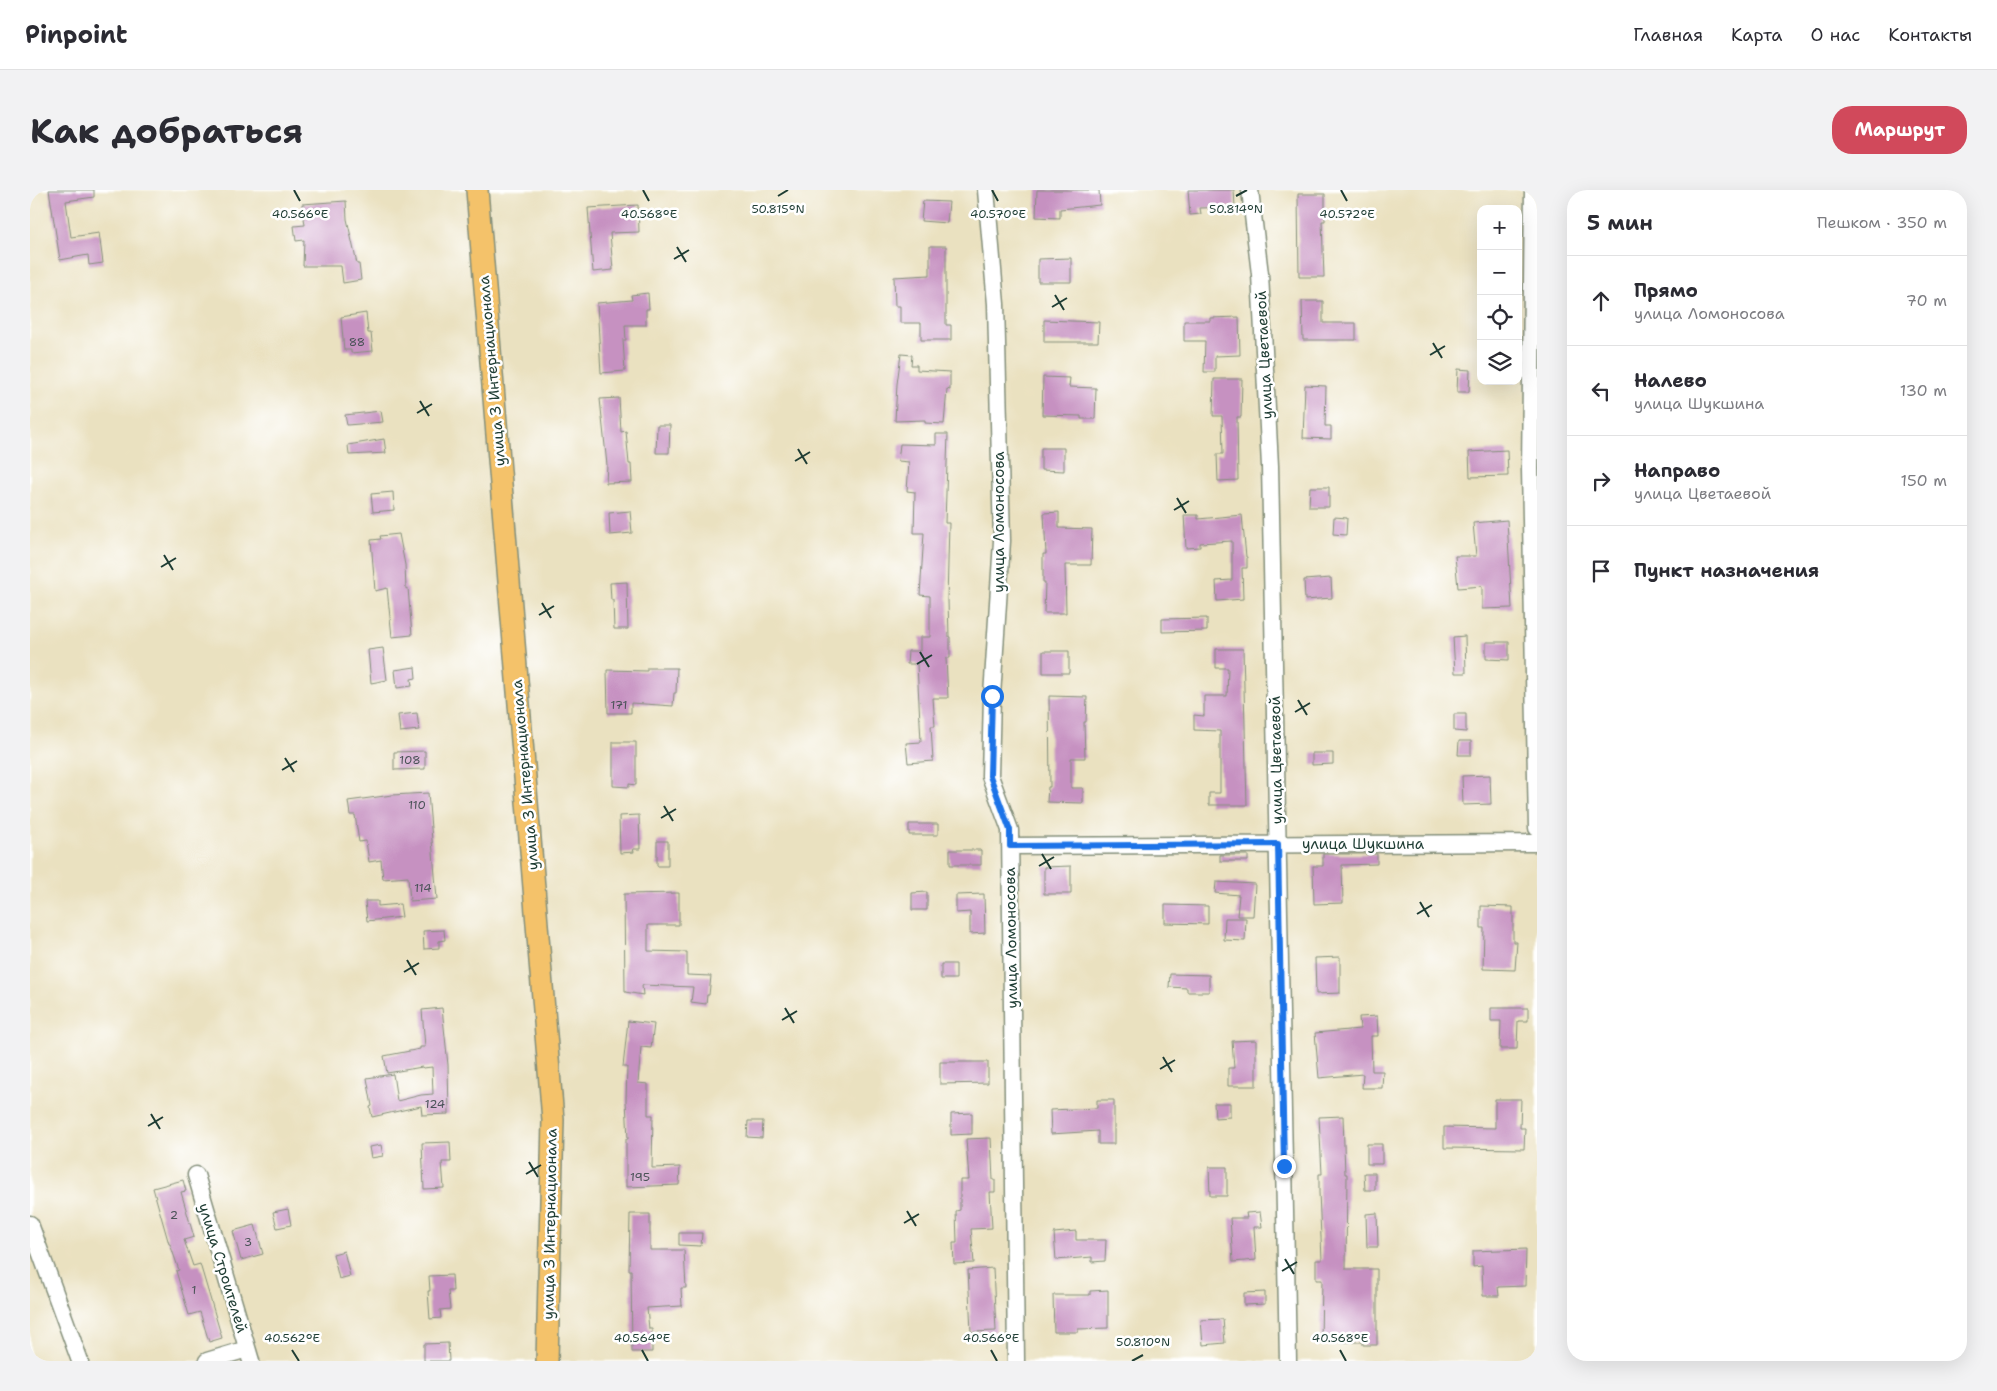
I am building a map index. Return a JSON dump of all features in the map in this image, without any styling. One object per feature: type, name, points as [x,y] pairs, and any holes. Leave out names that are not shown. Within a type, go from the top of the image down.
[{"type":"main road","name":"улица 3 Интернационала","points":[[477,190],[553,1120],[547,1361]]},
{"type":"street","name":"улица Ломоносова","points":[[986,190],[996,304],[1002,541],[992,696],[990,776],[1010,830],[1016,1361]]},
{"type":"street","name":"улица Цветаевой","points":[[1250,190],[1260,274],[1270,466],[1288,1361]]},
{"type":"street","points":[[1533,190],[1530,469],[1537,828]]},
{"type":"street","name":"улица Шукшина","points":[[1010,846],[1537,843]]},
{"type":"street","name":"улица Строителей","points":[[196,1175],[249,1355]]},
{"type":"street","points":[[30,1224],[80,1361]]},
{"type":"street","points":[[207,1361],[249,1355]]},
{"type":"building","points":[[49,190],[94,190],[94,197],[66,201],[71,237],[99,233],[103,263],[89,265],[88,255],[60,260]]},
{"type":"building","points":[[1037,190],[1099,190],[1100,205],[1060,209],[1060,218],[1036,217]]},
{"type":"building","points":[[1188,190],[1234,190],[1235,207],[1200,208],[1201,214],[1190,215]]},
{"type":"building","points":[[1298,194],[1325,194],[1325,221],[1322,221],[1324,277],[1299,277]]},
{"type":"building","points":[[346,201],[347,219],[357,264],[359,264],[361,280],[343,283],[341,266],[303,266],[304,240],[296,241],[294,226],[305,225],[302,204]]},
{"type":"building","points":[[923,201],[949,202],[947,223],[921,221]]},
{"type":"building","points":[[638,205],[639,232],[610,233],[613,270],[593,272],[588,208]]},
{"type":"building","points":[[930,246],[946,246],[946,325],[951,325],[951,340],[921,340],[921,323],[900,323],[900,306],[895,306],[894,277],[930,275]]},
{"type":"building","points":[[1071,258],[1071,282],[1038,282],[1038,259]]},
{"type":"building","points":[[648,293],[649,309],[646,309],[646,325],[625,325],[626,340],[623,340],[625,371],[601,373],[597,303],[632,300],[631,295]]},
{"type":"building","points":[[1302,301],[1323,301],[1323,323],[1356,323],[1356,340],[1303,340]]},
{"type":"building","points":[[366,313],[368,333],[371,333],[373,351],[351,353],[351,350],[344,350],[341,317]]},
{"type":"building","points":[[1239,317],[1240,355],[1215,356],[1215,372],[1204,372],[1205,341],[1184,341],[1184,321],[1210,321],[1210,318]]},
{"type":"building","points":[[1044,320],[1099,322],[1098,342],[1044,342]]},
{"type":"building","points":[[901,354],[912,355],[911,365],[917,365],[917,370],[950,372],[950,390],[947,389],[944,424],[925,423],[925,420],[895,421]]},
{"type":"building","points":[[1458,369],[1470,370],[1469,392],[1457,392]]},
{"type":"building","points":[[1043,377],[1070,378],[1069,387],[1096,388],[1095,419],[1081,419],[1081,416],[1042,415]]},
{"type":"building","points":[[1214,379],[1242,379],[1241,417],[1237,417],[1238,480],[1218,481],[1217,454],[1223,454],[1222,416],[1213,416]]},
{"type":"building","points":[[1305,385],[1326,386],[1325,426],[1331,426],[1331,439],[1303,438]]},
{"type":"building","points":[[619,398],[621,432],[626,431],[632,482],[606,483],[607,465],[600,399]]},
{"type":"building","points":[[381,411],[383,422],[347,425],[345,415]]},
{"type":"building","points":[[657,425],[670,425],[669,453],[656,453]]},
{"type":"building","points":[[936,434],[948,434],[945,523],[949,523],[947,601],[950,658],[946,658],[948,698],[933,698],[935,726],[931,726],[933,761],[908,763],[906,743],[921,742],[917,664],[907,664],[908,651],[920,651],[920,637],[930,637],[930,596],[920,595],[924,533],[914,533],[915,492],[907,491],[909,462],[898,461],[900,444],[936,445]]},
{"type":"building","points":[[384,439],[386,453],[349,455],[348,445]]},
{"type":"building","points":[[1041,448],[1064,448],[1064,471],[1041,470]]},
{"type":"building","points":[[1507,450],[1508,476],[1470,477],[1469,452]]},
{"type":"building","points":[[1310,487],[1329,487],[1329,507],[1309,507]]},
{"type":"building","points":[[393,492],[394,510],[373,512],[371,494]]},
{"type":"building","points":[[630,511],[632,533],[610,535],[609,513]]},
{"type":"building","points":[[1059,512],[1059,528],[1092,529],[1091,565],[1065,565],[1066,613],[1044,613],[1045,582],[1043,582],[1043,554],[1046,554],[1044,513]]},
{"type":"building","points":[[1184,515],[1198,515],[1198,519],[1242,515],[1247,557],[1247,568],[1242,568],[1243,599],[1217,601],[1216,581],[1232,580],[1232,541],[1200,543],[1200,547],[1186,548]]},
{"type":"building","points":[[1334,517],[1347,518],[1346,535],[1333,534]]},
{"type":"building","points":[[1507,520],[1512,608],[1482,609],[1482,586],[1458,588],[1455,556],[1476,556],[1473,523]]},
{"type":"building","points":[[399,534],[405,565],[406,589],[408,588],[412,635],[392,637],[387,588],[375,591],[371,540],[381,539],[380,536]]},
{"type":"building","points":[[1331,578],[1332,598],[1305,600],[1304,580]]},
{"type":"building","points":[[627,582],[628,629],[614,629],[613,600],[611,600],[610,583]]},
{"type":"building","points":[[1207,618],[1207,631],[1162,632],[1162,619]]},
{"type":"building","points":[[1465,636],[1466,673],[1455,673],[1453,637]]},
{"type":"building","points":[[1486,642],[1509,642],[1509,660],[1486,659]]},
{"type":"building","points":[[383,648],[387,680],[371,683],[368,650]]},
{"type":"building","points":[[1216,649],[1243,649],[1247,805],[1209,805],[1209,793],[1220,793],[1220,731],[1194,730],[1194,715],[1204,716],[1204,696],[1227,696],[1228,668],[1216,668]]},
{"type":"building","points":[[1043,651],[1069,651],[1069,673],[1043,673]]},
{"type":"building","points":[[415,667],[416,678],[411,679],[412,686],[397,688],[395,670]]},
{"type":"building","points":[[647,668],[677,668],[676,693],[674,693],[673,706],[631,703],[631,713],[608,713],[607,670],[647,671]]},
{"type":"building","points":[[1049,696],[1087,697],[1086,722],[1084,722],[1085,758],[1071,758],[1071,788],[1083,788],[1083,803],[1047,802],[1048,787],[1050,787]]},
{"type":"building","points":[[417,713],[419,730],[400,732],[398,715]]},
{"type":"building","points":[[1454,714],[1466,714],[1466,732],[1454,731]]},
{"type":"building","points":[[1459,741],[1471,741],[1471,755],[1458,755]]},
{"type":"building","points":[[613,742],[636,742],[636,785],[629,784],[629,787],[613,786]]},
{"type":"building","points":[[425,751],[425,769],[394,770],[394,752]]},
{"type":"building","points":[[1312,753],[1333,753],[1333,764],[1312,765]]},
{"type":"building","points":[[1490,775],[1491,804],[1463,805],[1462,776]]},
{"type":"building","points":[[428,793],[437,899],[410,901],[408,877],[383,879],[381,860],[369,862],[366,841],[359,842],[355,815],[350,815],[348,801],[392,795]]},
{"type":"building","points":[[639,815],[640,849],[633,849],[634,852],[620,853],[619,816]]},
{"type":"building","points":[[909,824],[938,824],[938,835],[909,835]]},
{"type":"building","points":[[657,841],[668,841],[668,866],[657,866]]},
{"type":"building","points":[[950,850],[981,850],[981,865],[950,865]]},
{"type":"building","points":[[1323,854],[1377,854],[1377,864],[1342,865],[1343,903],[1314,904],[1313,866],[1323,866]]},
{"type":"building","points":[[1220,855],[1248,855],[1248,861],[1220,861]]},
{"type":"building","points":[[1071,866],[1071,894],[1044,894],[1044,867]]},
{"type":"building","points":[[1216,882],[1255,884],[1253,916],[1237,916],[1239,895],[1215,893]]},
{"type":"building","points":[[927,892],[927,910],[912,910],[912,893]]},
{"type":"building","points":[[679,893],[679,925],[648,925],[648,951],[687,952],[687,975],[711,976],[706,1004],[691,1002],[693,987],[642,985],[643,995],[625,992],[624,894]]},
{"type":"building","points":[[984,894],[985,933],[970,934],[970,912],[956,913],[956,895]]},
{"type":"building","points":[[365,901],[378,901],[378,906],[400,904],[402,917],[367,921]]},
{"type":"building","points":[[1165,905],[1208,906],[1208,924],[1165,923]]},
{"type":"building","points":[[1481,906],[1513,907],[1513,942],[1517,942],[1515,970],[1483,969],[1484,928],[1481,928]]},
{"type":"building","points":[[1225,918],[1246,918],[1245,941],[1224,940]]},
{"type":"building","points":[[444,930],[445,940],[439,941],[439,948],[424,949],[423,931]]},
{"type":"building","points":[[1340,957],[1340,993],[1316,994],[1315,958]]},
{"type":"building","points":[[941,964],[956,964],[956,979],[941,979]]},
{"type":"building","points":[[1170,974],[1209,975],[1209,992],[1187,992],[1187,988],[1169,987]]},
{"type":"building","points":[[442,1008],[448,1065],[449,1114],[422,1115],[421,1106],[372,1117],[367,1078],[393,1074],[397,1101],[433,1094],[432,1067],[387,1073],[384,1056],[425,1047],[422,1010]]},
{"type":"building","points":[[1491,1008],[1528,1008],[1528,1021],[1518,1021],[1517,1049],[1500,1049],[1501,1021],[1491,1021]]},
{"type":"building","points":[[1377,1016],[1378,1036],[1371,1036],[1372,1071],[1383,1071],[1382,1088],[1362,1088],[1363,1074],[1319,1078],[1315,1033],[1360,1029],[1359,1017]]},
{"type":"building","points":[[628,1021],[654,1024],[651,1048],[641,1047],[638,1083],[648,1084],[648,1115],[653,1115],[652,1168],[680,1167],[679,1185],[626,1187],[626,1139],[628,1139],[627,1067],[623,1067]]},
{"type":"building","points":[[1256,1040],[1256,1086],[1228,1086],[1228,1068],[1234,1068],[1232,1041]]},
{"type":"building","points":[[940,1062],[988,1062],[988,1083],[940,1084]]},
{"type":"building","points":[[1495,1099],[1521,1099],[1520,1128],[1525,1128],[1524,1149],[1444,1148],[1444,1127],[1495,1128]]},
{"type":"building","points":[[1097,1100],[1114,1100],[1114,1144],[1098,1144],[1098,1131],[1051,1134],[1050,1110],[1097,1108]]},
{"type":"building","points":[[1214,1103],[1230,1103],[1230,1117],[1215,1118]]},
{"type":"building","points":[[972,1113],[972,1134],[951,1135],[951,1114]]},
{"type":"building","points":[[1343,1116],[1345,1174],[1347,1174],[1346,1269],[1377,1269],[1377,1345],[1363,1345],[1363,1342],[1321,1342],[1322,1280],[1316,1280],[1316,1260],[1322,1260],[1319,1174],[1322,1174],[1319,1117]]},
{"type":"building","points":[[748,1121],[763,1121],[762,1138],[747,1137]]},
{"type":"building","points":[[991,1138],[993,1180],[995,1180],[995,1192],[990,1192],[992,1228],[971,1229],[974,1263],[954,1264],[953,1243],[957,1243],[956,1211],[960,1210],[960,1180],[969,1180],[966,1139]]},
{"type":"building","points":[[450,1142],[451,1162],[442,1162],[444,1188],[424,1189],[422,1143]]},
{"type":"building","points":[[1367,1144],[1382,1144],[1382,1164],[1367,1164]]},
{"type":"building","points":[[381,1145],[383,1156],[371,1158],[369,1147]]},
{"type":"building","points":[[1209,1167],[1227,1167],[1227,1196],[1210,1196]]},
{"type":"building","points":[[1364,1173],[1375,1173],[1375,1190],[1365,1190]]},
{"type":"building","points":[[183,1180],[186,1191],[181,1192],[194,1237],[184,1240],[193,1266],[200,1264],[222,1338],[209,1342],[200,1312],[189,1315],[176,1271],[179,1270],[169,1244],[153,1188]]},
{"type":"building","points":[[288,1209],[291,1225],[277,1228],[273,1212]]},
{"type":"building","points":[[1260,1212],[1262,1227],[1254,1227],[1256,1260],[1233,1262],[1230,1218],[1247,1218],[1246,1213]]},
{"type":"building","points":[[1377,1213],[1378,1247],[1367,1247],[1366,1214]]},
{"type":"building","points":[[630,1214],[650,1214],[650,1250],[684,1250],[686,1288],[681,1288],[682,1306],[647,1308],[649,1329],[652,1329],[652,1352],[632,1352],[631,1270],[629,1270]]},
{"type":"building","points":[[255,1225],[263,1254],[241,1260],[233,1231]]},
{"type":"building","points":[[1076,1231],[1076,1240],[1106,1240],[1105,1261],[1092,1262],[1092,1257],[1056,1260],[1054,1233]]},
{"type":"building","points":[[679,1233],[702,1233],[701,1246],[679,1245]]},
{"type":"building","points":[[1526,1249],[1525,1286],[1498,1287],[1499,1296],[1483,1296],[1482,1266],[1473,1267],[1473,1251]]},
{"type":"building","points":[[344,1251],[350,1276],[339,1279],[333,1254]]},
{"type":"building","points":[[993,1268],[996,1331],[971,1332],[968,1270]]},
{"type":"building","points":[[452,1275],[453,1291],[448,1291],[450,1309],[440,1310],[441,1318],[430,1319],[429,1276]]},
{"type":"building","points":[[1108,1290],[1108,1328],[1078,1329],[1078,1332],[1054,1332],[1053,1295],[1090,1295],[1090,1291]]},
{"type":"building","points":[[1265,1292],[1265,1304],[1244,1305],[1244,1293]]},
{"type":"building","points":[[1223,1319],[1225,1343],[1203,1345],[1201,1320]]},
{"type":"building","points":[[448,1343],[449,1361],[424,1361],[424,1344]]},
{"type":"route","points":[[992,696],[990,776],[1010,830],[1010,846],[1278,844],[1284,1166]]}]
